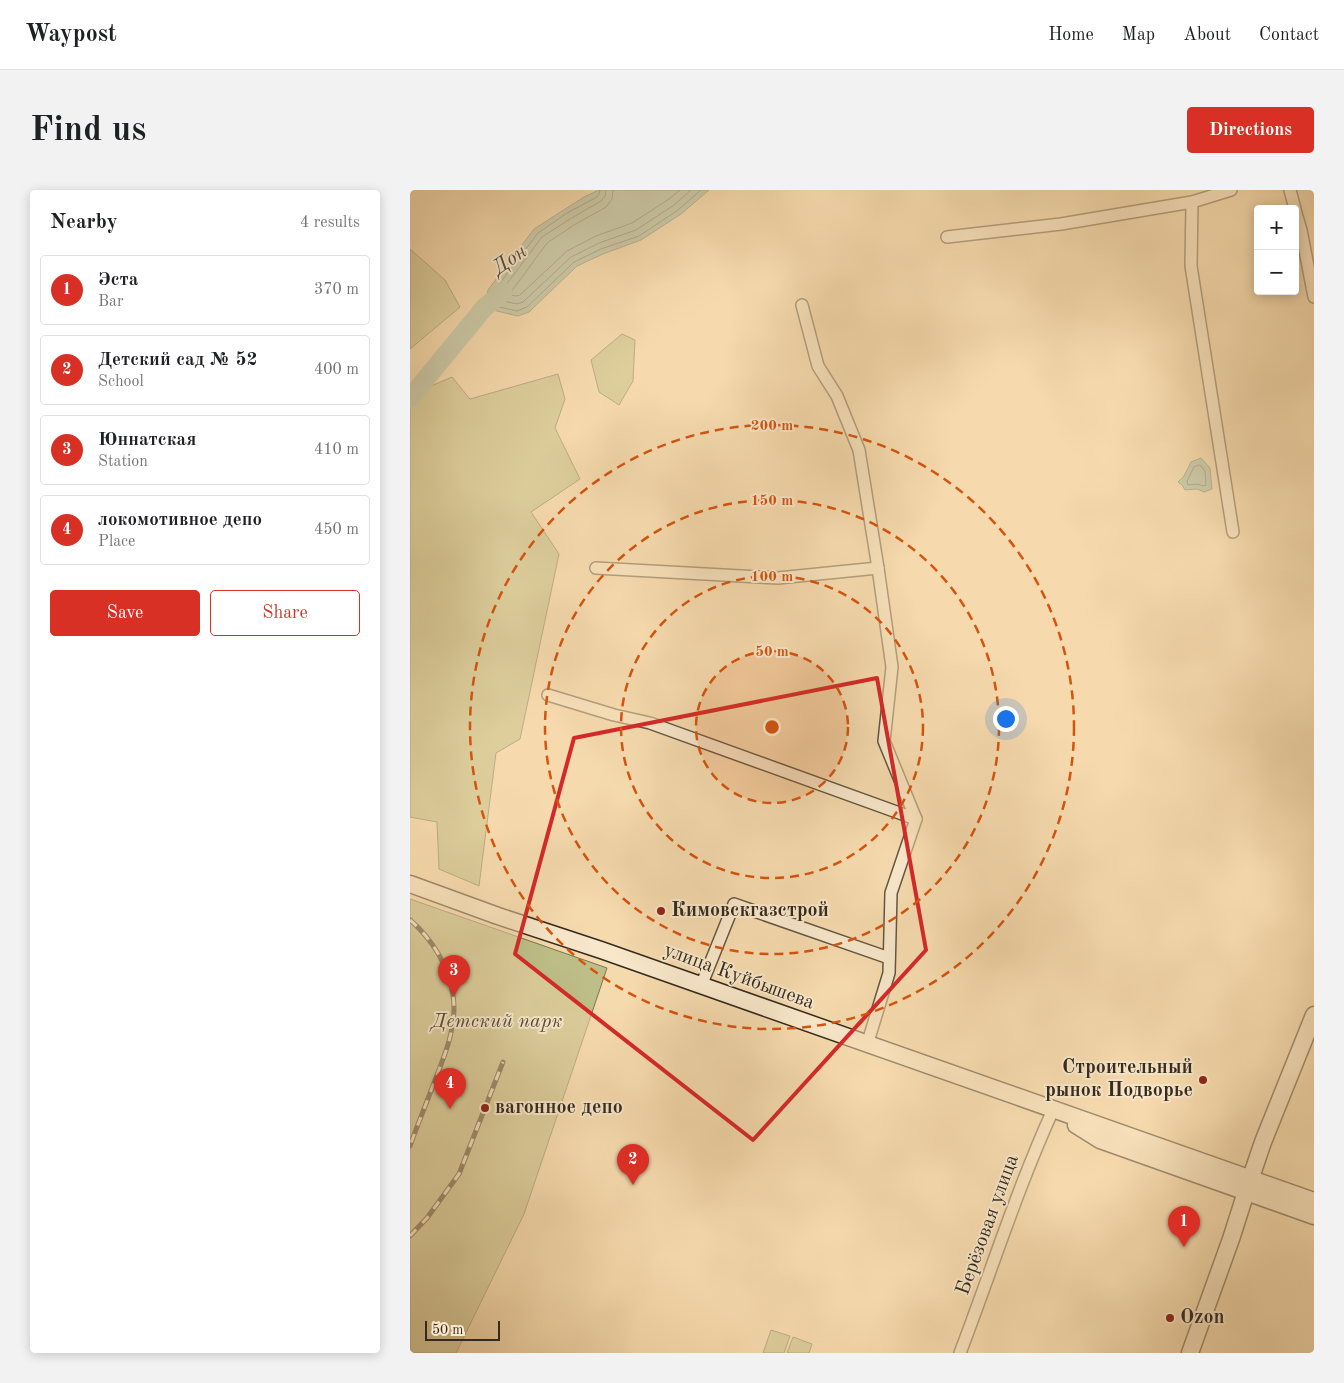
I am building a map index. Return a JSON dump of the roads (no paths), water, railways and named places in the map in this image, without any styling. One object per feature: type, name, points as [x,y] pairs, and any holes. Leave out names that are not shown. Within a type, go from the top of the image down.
[{"type":"main road","name":"улица Куйбышева","points":[[410,884],[1053,1110],[1100,1140],[1248,1185]]},
{"type":"main road","points":[[1190,1353],[1263,1142],[1314,1015]]},
{"type":"main road","points":[[1248,1185],[1314,1201]]},
{"type":"main road","points":[[1248,1185],[1314,1216]]},
{"type":"street","points":[[947,237],[1061,224],[1192,202],[1231,190]]},
{"type":"street","points":[[1288,191],[1293,205]]},
{"type":"street","points":[[1192,202],[1191,266],[1233,532]]},
{"type":"street","points":[[1299,223],[1314,297]]},
{"type":"street","points":[[802,305],[818,366],[837,396],[858,450],[892,667],[884,741],[916,819],[891,893],[889,973],[867,1045]]},
{"type":"street","points":[[596,568],[778,578],[878,568]]},
{"type":"street","points":[[548,695],[614,715],[650,723],[916,819]]},
{"type":"street","points":[[701,986],[734,904],[889,958]]},
{"type":"street","name":"Берёзовая улица","points":[[960,1353],[1026,1175],[1053,1110]]},
{"type":"water","points":[[599,190],[709,190],[681,214],[641,240],[577,266],[529,312],[518,316],[484,308],[488,290],[534,229],[584,197]]},
{"type":"water","points":[[1201,458],[1210,468],[1212,489],[1204,492],[1197,489],[1185,490],[1178,482],[1184,476],[1191,462]]},
{"type":"waterway","name":"Дон","points":[[410,398],[484,308],[503,292]]},
{"type":"railway","points":[[410,920],[418,927],[438,954],[448,974],[454,1007],[451,1031],[441,1066],[410,1146]]},
{"type":"railway","points":[[410,1236],[427,1218],[459,1174],[503,1062]]},
{"type":"place","name":"Кимовскгазстрой","points":[[661,911]]},
{"type":"place","name":"Юннатская","points":[[454,996]]},
{"type":"place","name":"Строительный рынок Подворье","points":[[1203,1080]]},
{"type":"place","name":"вагонное депо","points":[[485,1108]]},
{"type":"place","name":"локомотивное депо","points":[[450,1109]]},
{"type":"place","name":"Детский сад № 52","points":[[633,1185]]},
{"type":"place","name":"Эста","points":[[1184,1247]]},
{"type":"place","name":"Ozon","points":[[1170,1318]]},
{"type":"park label","name":"Детский парк","points":[[497,1022]]}]
